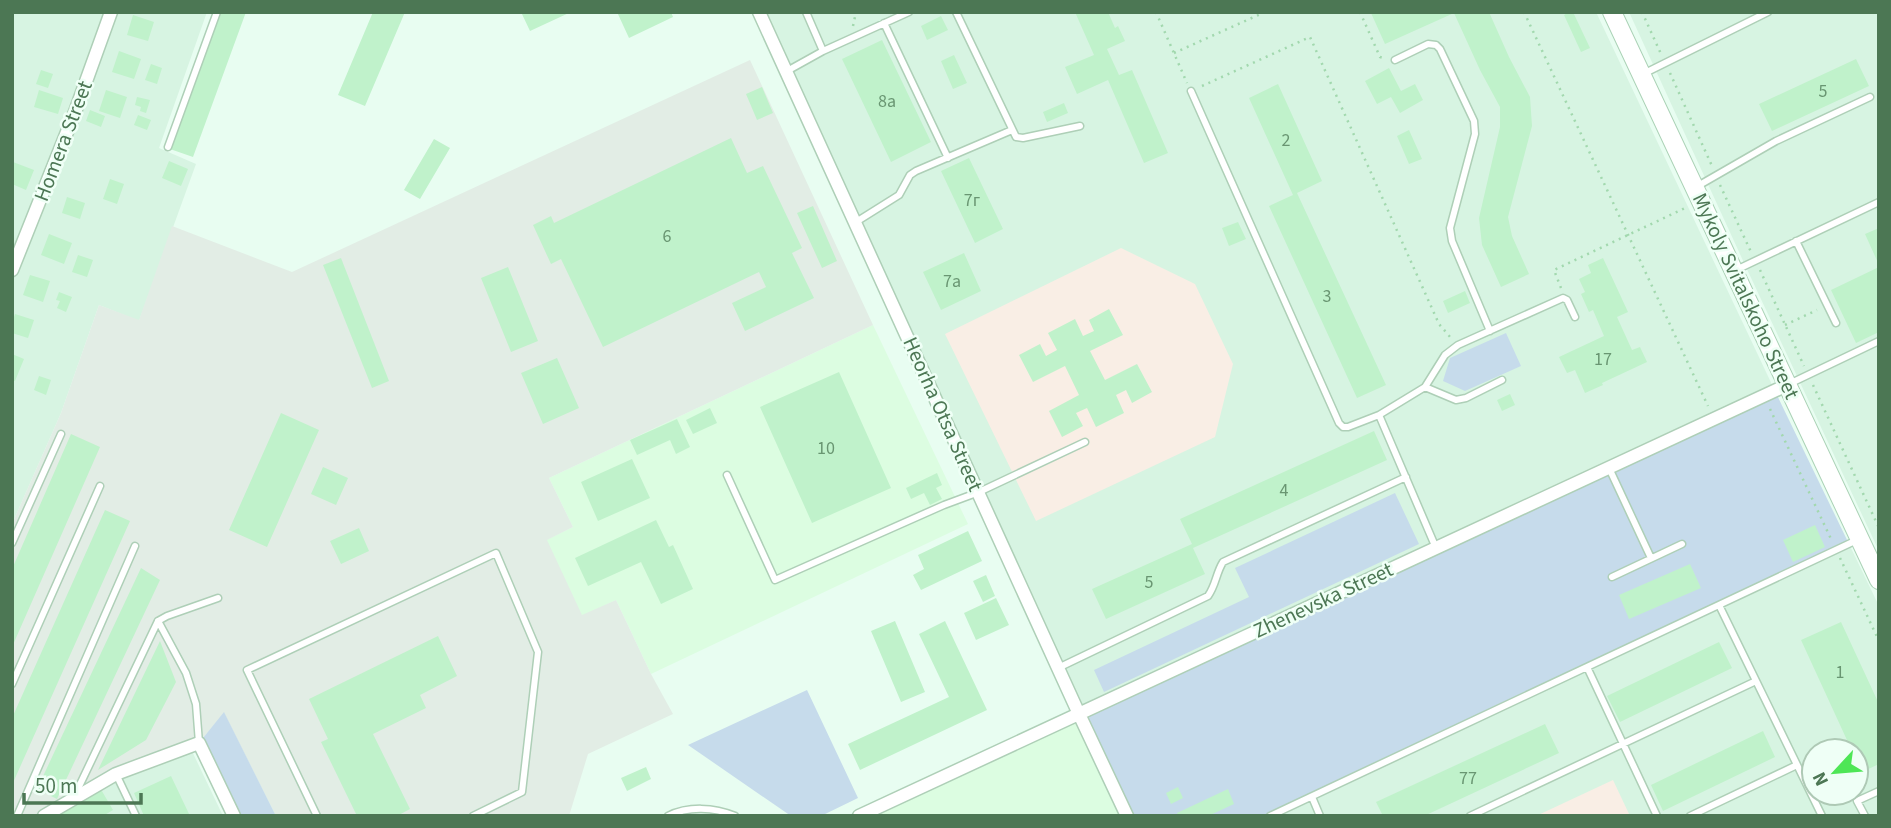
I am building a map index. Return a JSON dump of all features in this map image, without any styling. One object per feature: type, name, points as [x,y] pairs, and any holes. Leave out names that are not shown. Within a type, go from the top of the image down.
[{"type":"main road","name":"Mykoly Svitalskoho Street","points":[[1612,12],[1879,580]]},
{"type":"street","name":"Homera Street","points":[[12,270],[75,112],[111,12]]},
{"type":"street","name":"Heorha Otsa Street","points":[[759,12],[1127,816]]},
{"type":"street","name":"Zhenevska Street","points":[[859,816],[1787,385]]},
{"type":"street","points":[[44,816],[116,774],[199,743],[234,816]]},
{"type":"lane","points":[[168,147],[217,12]]},
{"type":"lane","points":[[806,12],[823,51]]},
{"type":"lane","points":[[787,71],[823,51],[909,12]]},
{"type":"lane","points":[[956,12],[1016,137],[1023,138],[1080,126]]},
{"type":"lane","points":[[1642,75],[1768,12]]},
{"type":"lane","points":[[884,23],[948,158]]},
{"type":"lane","points":[[1395,60],[1428,44],[1436,45],[1474,121],[1475,134],[1450,228],[1452,241],[1490,331]]},
{"type":"lane","points":[[1191,91],[1343,427],[1379,415],[1425,387],[1445,355],[1458,345],[1565,298],[1575,317]]},
{"type":"lane","points":[[1698,195],[1776,141],[1870,97]]},
{"type":"lane","points":[[856,222],[899,195],[910,175],[1012,130]]},
{"type":"lane","points":[[1734,271],[1879,202]]},
{"type":"lane","points":[[1796,241],[1836,323]]},
{"type":"lane","points":[[1787,385],[1879,341]]},
{"type":"lane","points":[[1425,387],[1456,400],[1466,398],[1502,380]]},
{"type":"lane","points":[[1379,415],[1436,548]]},
{"type":"lane","points":[[12,543],[61,434]]},
{"type":"lane","points":[[727,475],[775,580],[979,492],[1085,442]]},
{"type":"lane","points":[[1609,467],[1651,558]]},
{"type":"lane","points":[[1058,668],[1208,596],[1223,562],[1406,478]]},
{"type":"lane","points":[[12,684],[100,486]]},
{"type":"lane","points":[[1270,816],[1860,539]]},
{"type":"lane","points":[[1612,577],[1682,544]]},
{"type":"lane","points":[[18,816],[135,547]]},
{"type":"lane","points":[[317,816],[247,670],[496,554],[538,652],[522,792],[472,816]]},
{"type":"lane","points":[[73,798],[158,621],[218,598]]},
{"type":"lane","points":[[1719,605],[1822,816]]},
{"type":"lane","points":[[158,621],[186,673],[196,704],[199,743]]},
{"type":"lane","points":[[1587,667],[1657,816]]},
{"type":"lane","points":[[1470,816],[1756,681]]},
{"type":"lane","points":[[1690,816],[1797,765]]},
{"type":"lane","points":[[116,774],[136,816]]},
{"type":"lane","points":[[1865,816],[1857,801],[1879,790]]},
{"type":"lane","points":[[1312,797],[1320,816]]},
{"type":"lane","points":[[668,816],[675,812],[695,809],[715,809],[734,816]]},
{"type":"path","points":[[1156,12],[1191,91],[1310,37],[1439,324],[1458,345]]},
{"type":"path","points":[[1174,53],[1265,12]]},
{"type":"path","points":[[1360,12],[1380,57],[1395,60]]},
{"type":"path","points":[[1524,12],[1714,419]]},
{"type":"path","points":[[1565,298],[1554,270],[1628,235],[1698,195]]},
{"type":"path","points":[[1785,325],[1827,305]]},
{"type":"path","points":[[1763,396],[1879,640]]},
{"type":"shaded area","points":[[12,12],[207,12],[159,148],[196,164],[139,321],[99,305],[61,413],[12,524]]},
{"type":"shaded area","points":[[759,12],[1596,12],[1775,391],[1079,714]]},
{"type":"shaded area","points":[[1629,12],[1879,12],[1879,551],[1745,265]]},
{"type":"shaded area","points":[[750,60],[873,325],[549,478],[573,527],[547,540],[582,615],[616,600],[673,714],[588,754],[569,816],[276,816],[224,713],[199,743],[116,774],[44,816],[12,816],[12,524],[61,413],[99,305],[139,320],[172,226],[292,272]]},
{"type":"shaded area","points":[[1121,248],[1195,284],[1233,364],[1215,437],[1036,521],[945,334]]},
{"type":"shaded area","points":[[873,325],[968,524],[651,674],[616,600],[582,616],[546,540],[573,527],[549,478]]},
{"type":"shaded area","points":[[1506,333],[1521,366],[1465,391],[1443,381],[1450,358]]},
{"type":"shaded area","points":[[1775,391],[1849,544],[1270,816],[1127,816],[1079,714]]},
{"type":"shaded area","points":[[1395,493],[1419,544],[1104,692],[1094,670],[1249,597],[1235,568]]},
{"type":"shaded area","points":[[1849,544],[1879,606],[1879,816],[1270,816]]},
{"type":"shaded area","points":[[807,690],[858,798],[821,816],[791,816],[688,745]]},
{"type":"shaded area","points":[[224,712],[276,816],[234,816],[199,743]]},
{"type":"shaded area","points":[[1079,714],[1127,816],[859,816]]},
{"type":"shaded area","points":[[190,747],[223,816],[44,816],[73,798]]},
{"type":"shaded area","points":[[1613,780],[1630,816],[1536,816]]},
{"type":"building","points":[[220,12],[246,12],[193,157],[170,149]]},
{"type":"building","points":[[373,12],[405,12],[365,106],[338,95]]},
{"type":"building","points":[[521,12],[571,12],[530,31]]},
{"type":"building","points":[[617,12],[671,12],[673,17],[629,38]]},
{"type":"building","points":[[1075,12],[1108,12],[1115,28],[1118,26],[1125,41],[1107,49],[1119,75],[1132,70],[1168,153],[1144,163],[1108,80],[1077,94],[1065,67],[1094,55]]},
{"type":"building","points":[[1489,12],[1530,97],[1532,126],[1508,217],[1512,236],[1529,274],[1501,287],[1482,245],[1479,218],[1500,127],[1500,107],[1454,13],[1385,44],[1371,13]]},
{"type":"building","points":[[1573,12],[1590,48],[1581,52],[1564,15]]},
{"type":"building","points":[[133,15],[154,22],[148,41],[127,35]]},
{"type":"building","points":[[941,16],[948,30],[927,40],[921,26]]},
{"type":"building","points":[[882,40],[931,142],[891,162],[842,59]]},
{"type":"building","points":[[119,51],[141,59],[134,79],[112,72]]},
{"type":"building","points":[[954,55],[967,83],[953,89],[941,61]]},
{"type":"building","points":[[1856,59],[1869,86],[1772,131],[1759,104]]},
{"type":"building","points":[[151,64],[162,68],[157,84],[145,80]]},
{"type":"building","points":[[1389,68],[1401,91],[1415,84],[1423,100],[1400,113],[1391,97],[1377,104],[1365,81]]},
{"type":"building","points":[[41,70],[53,74],[48,88],[36,84]]},
{"type":"building","points":[[1278,84],[1322,181],[1297,193],[1386,385],[1357,398],[1269,206],[1293,195],[1249,98]]},
{"type":"building","points":[[762,87],[773,113],[757,120],[746,94]]},
{"type":"building","points":[[39,90],[63,98],[58,114],[34,107]]},
{"type":"building","points":[[106,90],[127,97],[120,118],[99,111]]},
{"type":"building","points":[[137,97],[150,100],[146,113],[135,105]]},
{"type":"building","points":[[1064,103],[1068,113],[1047,122],[1043,112]]},
{"type":"building","points":[[90,110],[105,116],[101,127],[86,121]]},
{"type":"building","points":[[138,115],[151,120],[147,130],[134,125]]},
{"type":"building","points":[[1409,130],[1422,159],[1409,164],[1397,136]]},
{"type":"building","points":[[731,138],[747,173],[763,166],[802,248],[792,253],[814,298],[745,331],[732,303],[766,287],[759,272],[603,347],[561,259],[551,264],[533,225],[551,216],[554,223]]},
{"type":"building","points":[[434,139],[450,148],[420,199],[404,190]]},
{"type":"building","points":[[969,158],[1003,229],[975,243],[941,171]]},
{"type":"building","points":[[169,161],[188,169],[181,186],[162,178]]},
{"type":"building","points":[[13,162],[34,170],[26,190],[12,184]]},
{"type":"building","points":[[110,179],[124,184],[117,204],[103,199]]},
{"type":"building","points":[[67,197],[85,203],[80,219],[62,213]]},
{"type":"building","points":[[813,206],[837,261],[822,268],[797,213]]},
{"type":"building","points":[[1238,222],[1246,239],[1229,246],[1222,228]]},
{"type":"building","points":[[1879,228],[1879,265],[1865,234]]},
{"type":"building","points":[[49,234],[72,243],[64,264],[41,255]]},
{"type":"building","points":[[964,253],[981,291],[941,310],[923,272]]},
{"type":"building","points":[[78,255],[93,260],[87,277],[72,272]]},
{"type":"building","points":[[341,258],[389,381],[372,388],[323,265]]},
{"type":"building","points":[[1603,258],[1628,312],[1617,317],[1632,350],[1640,347],[1647,362],[1585,393],[1575,370],[1567,373],[1559,357],[1604,336],[1593,310],[1589,312],[1581,294],[1585,292],[1579,279],[1591,273],[1588,265]]},
{"type":"building","points":[[508,267],[538,341],[511,352],[481,278]]},
{"type":"building","points":[[1879,267],[1879,332],[1856,343],[1831,290]]},
{"type":"building","points":[[30,275],[50,281],[43,302],[23,295]]},
{"type":"building","points":[[1465,291],[1470,303],[1448,313],[1443,301]]},
{"type":"building","points":[[59,292],[72,297],[66,312],[57,308],[60,301],[56,300]]},
{"type":"building","points":[[1109,309],[1123,335],[1090,351],[1105,380],[1137,364],[1152,392],[1132,403],[1126,390],[1116,395],[1124,413],[1096,427],[1087,408],[1076,413],[1083,426],[1062,437],[1049,411],[1079,395],[1065,366],[1033,382],[1019,355],[1040,344],[1046,356],[1057,350],[1048,333],[1075,319],[1083,336],[1094,331],[1089,320]]},
{"type":"building","points":[[15,314],[34,320],[28,338],[12,333]]},
{"type":"building","points":[[12,354],[24,359],[15,381],[12,380]]},
{"type":"building","points":[[557,358],[579,408],[543,424],[521,373]]},
{"type":"building","points":[[839,372],[891,488],[812,523],[760,407]]},
{"type":"building","points":[[39,376],[51,380],[46,395],[34,390]]},
{"type":"building","points":[[1510,394],[1515,405],[1502,411],[1497,400]]},
{"type":"building","points":[[710,408],[717,423],[693,434],[686,420]]},
{"type":"building","points":[[281,413],[319,430],[267,547],[229,530]]},
{"type":"building","points":[[677,419],[690,447],[676,454],[670,440],[637,455],[630,440]]},
{"type":"building","points":[[1374,431],[1387,460],[1193,548],[1205,574],[1106,619],[1092,589],[1192,544],[1180,519]]},
{"type":"building","points":[[71,434],[100,447],[12,647],[12,569]]},
{"type":"building","points":[[632,459],[650,498],[598,521],[581,482]]},
{"type":"building","points":[[323,467],[348,478],[336,505],[311,494]]},
{"type":"building","points":[[937,473],[942,485],[936,488],[942,499],[930,505],[924,493],[911,499],[906,488]]},
{"type":"building","points":[[105,510],[130,521],[12,785],[12,718]]},
{"type":"building","points":[[656,520],[669,547],[673,545],[693,589],[661,604],[641,562],[588,586],[575,558]]},
{"type":"building","points":[[1815,525],[1825,547],[1793,562],[1783,540]]},
{"type":"building","points":[[359,528],[369,551],[341,564],[330,541]]},
{"type":"building","points":[[968,531],[982,561],[921,590],[913,575],[924,569],[918,555]]},
{"type":"building","points":[[1690,564],[1701,588],[1629,619],[1619,595]]},
{"type":"building","points":[[141,568],[160,580],[57,799],[37,789]]},
{"type":"building","points":[[986,575],[995,596],[983,602],[973,581]]},
{"type":"building","points":[[996,598],[1009,625],[976,640],[964,613]]},
{"type":"building","points":[[895,621],[925,692],[901,702],[871,631]]},
{"type":"building","points":[[945,621],[987,710],[860,770],[848,744],[949,697],[919,634]]},
{"type":"building","points":[[1841,622],[1879,704],[1879,764],[1870,768],[1870,737],[1846,737],[1801,640]]},
{"type":"building","points":[[438,636],[457,676],[420,695],[426,708],[373,734],[410,809],[397,816],[357,816],[321,742],[328,739],[309,699]]},
{"type":"building","points":[[160,641],[176,682],[146,740],[98,770]]},
{"type":"building","points":[[1719,642],[1732,668],[1620,722],[1607,696]]},
{"type":"building","points":[[1545,724],[1559,753],[1424,816],[1383,816],[1376,802]]},
{"type":"building","points":[[1763,731],[1775,757],[1663,811],[1651,785]]},
{"type":"building","points":[[646,767],[651,779],[627,791],[621,778]]},
{"type":"building","points":[[171,776],[190,816],[144,816],[134,793]]},
{"type":"building","points":[[99,786],[113,810],[103,816],[52,816]]},
{"type":"building","points":[[1178,787],[1183,798],[1171,804],[1166,793]]},
{"type":"building","points":[[1228,789],[1234,804],[1208,816],[1178,816],[1177,813]]}]
